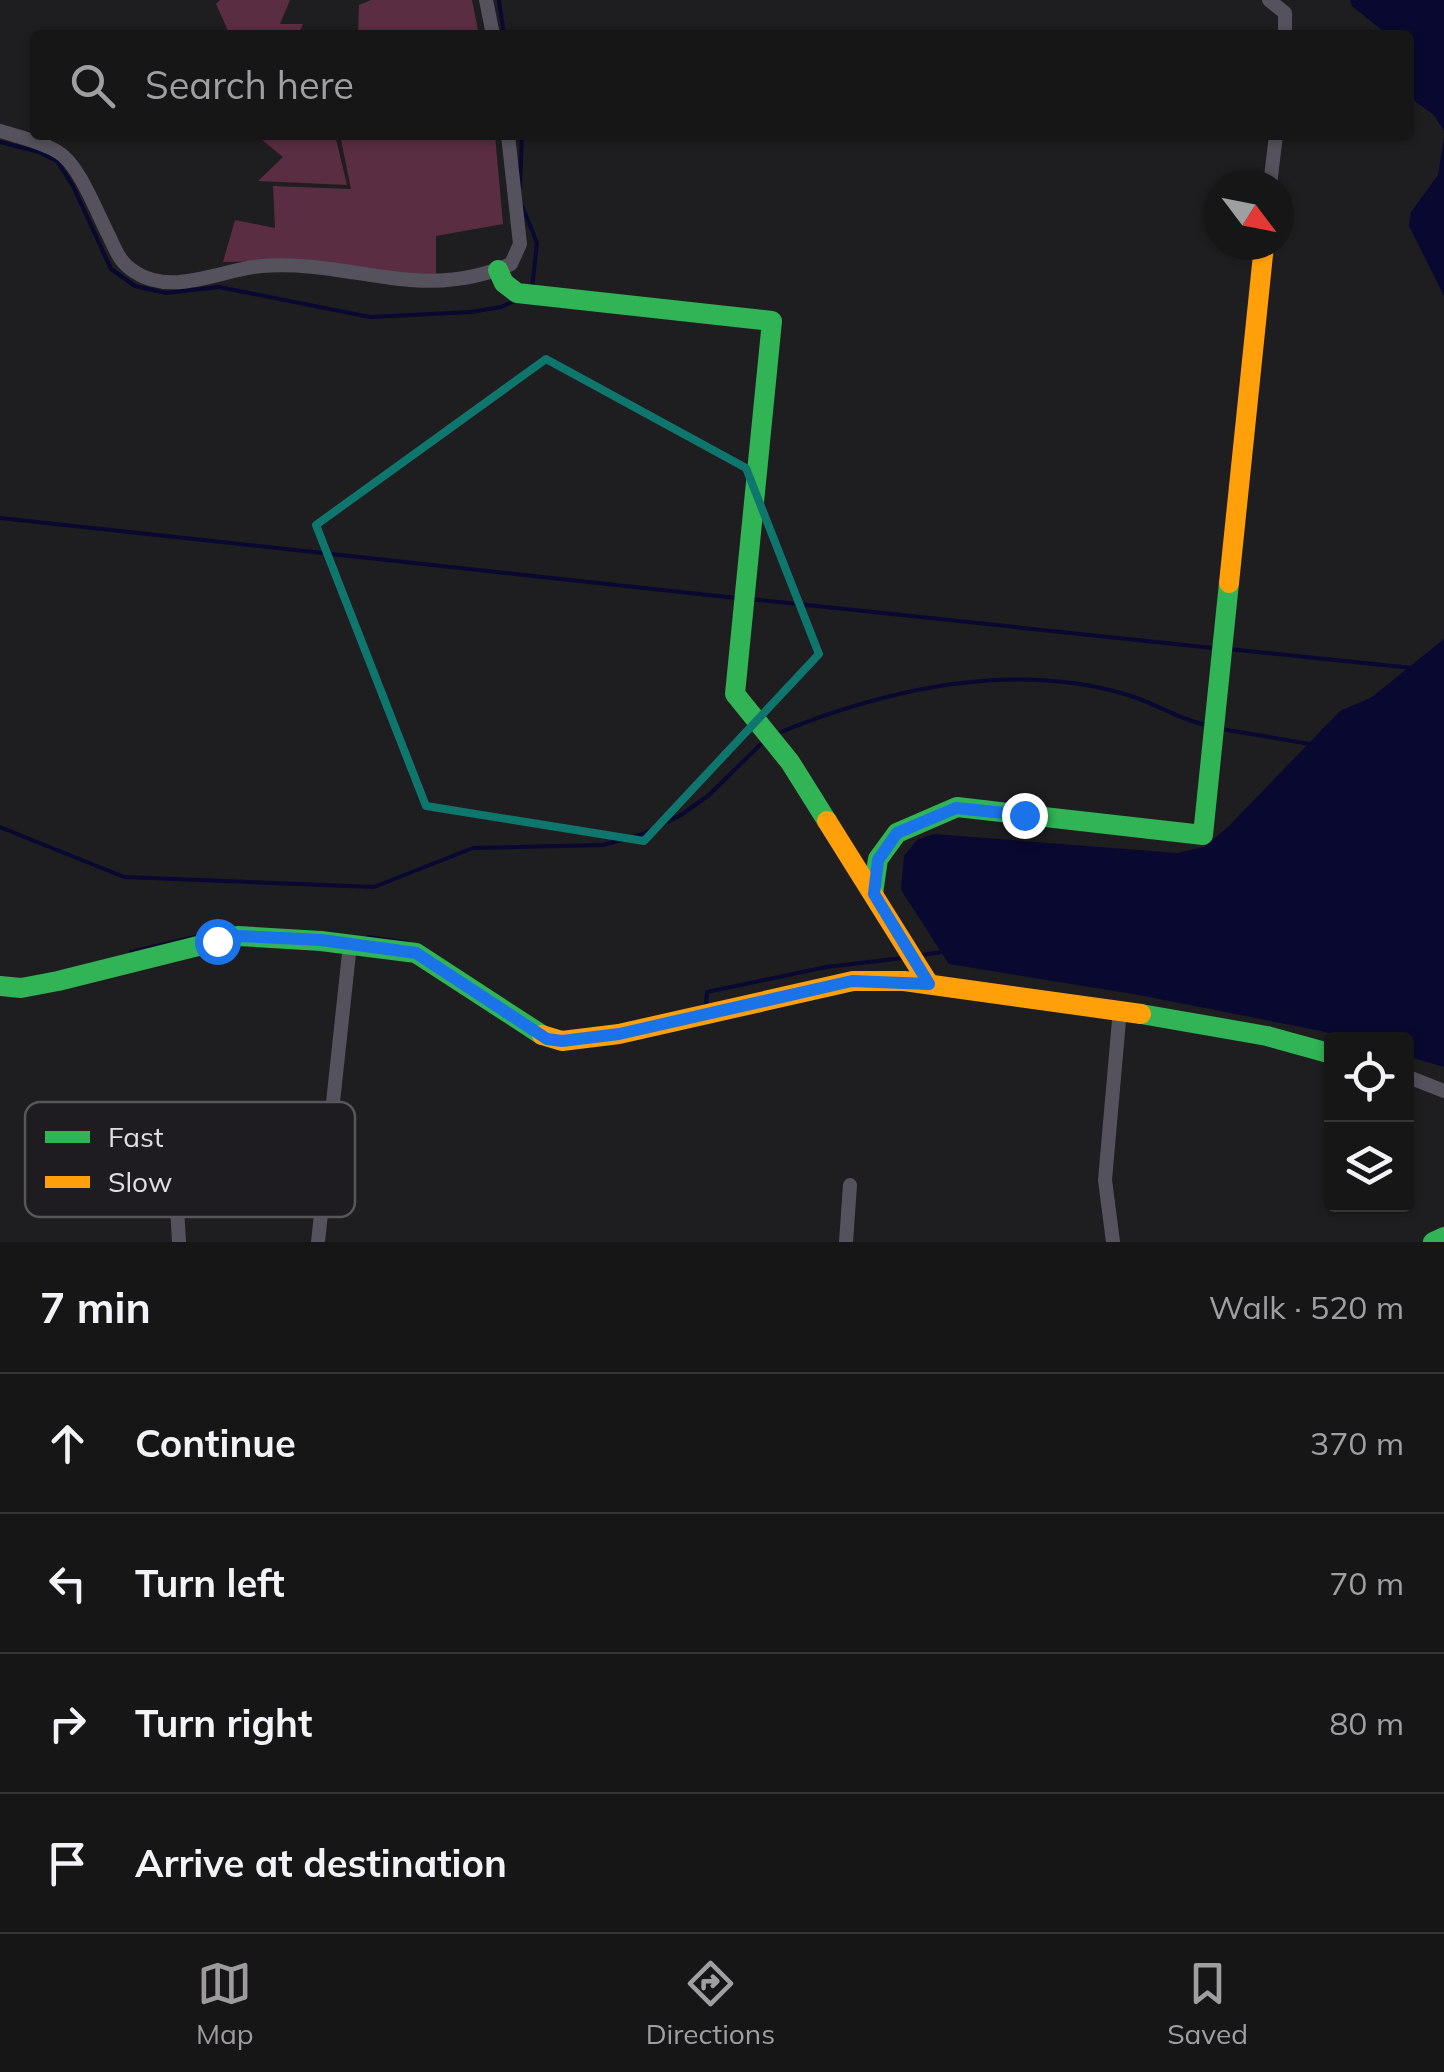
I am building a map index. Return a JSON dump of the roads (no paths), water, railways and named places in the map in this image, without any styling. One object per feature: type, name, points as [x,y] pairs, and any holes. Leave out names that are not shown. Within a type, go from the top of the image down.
[{"type":"street","points":[[486,0],[492,30]]},
{"type":"street","points":[[1269,0],[1285,13],[1285,30]]},
{"type":"street","points":[[0,131],[61,153],[77,172],[121,262],[139,276],[164,282],[260,266],[305,266],[426,282],[464,281],[498,270],[511,264],[520,244],[509,140]]},
{"type":"street","points":[[1272,170],[1275,140]]},
{"type":"street","points":[[874,894],[878,860],[897,833],[956,808],[1203,835],[1262,260]]},
{"type":"street","points":[[498,270],[504,283],[517,293],[772,321],[735,694],[790,762],[929,984]]},
{"type":"street","points":[[0,986],[21,988],[58,981],[238,936],[416,953],[535,1033],[562,1041],[619,1034],[852,981],[929,984],[1120,1010],[1267,1036],[1324,1052]]},
{"type":"street","points":[[333,1102],[350,944]]},
{"type":"street","points":[[1113,1242],[1105,1180],[1120,1010]]},
{"type":"street","points":[[1414,1079],[1444,1091]]},
{"type":"street","points":[[846,1242],[850,1185]]},
{"type":"street","points":[[177,1217],[178,1242]]},
{"type":"street","points":[[318,1242],[321,1217]]},
{"type":"street","points":[[1433,1242],[1444,1237]]},
{"type":"waterway","points":[[499,0],[503,30]]},
{"type":"waterway","points":[[520,187],[522,140]]},
{"type":"waterway","points":[[0,142],[57,161],[73,186],[111,269],[135,286],[166,293],[219,287],[370,317],[471,312],[517,300]]},
{"type":"waterway","points":[[522,206],[537,243],[532,289]]},
{"type":"waterway","points":[[0,518],[736,598]]},
{"type":"waterway","points":[[750,599],[1213,648]]},
{"type":"waterway","points":[[1228,649],[1412,668]]},
{"type":"waterway","points":[[776,734],[905,693],[994,680],[1084,685],[1128,695],[1206,725]]},
{"type":"waterway","points":[[1221,729],[1310,744]]},
{"type":"waterway","points":[[0,827],[124,877],[374,887],[473,848],[603,845],[643,834],[709,795],[764,741]]},
{"type":"waterway","points":[[131,952],[234,928]]},
{"type":"waterway","points":[[368,937],[408,943]]},
{"type":"waterway","points":[[922,955],[942,952]]},
{"type":"waterway","points":[[698,1008],[706,1005],[707,992],[826,967],[903,958]]}]
